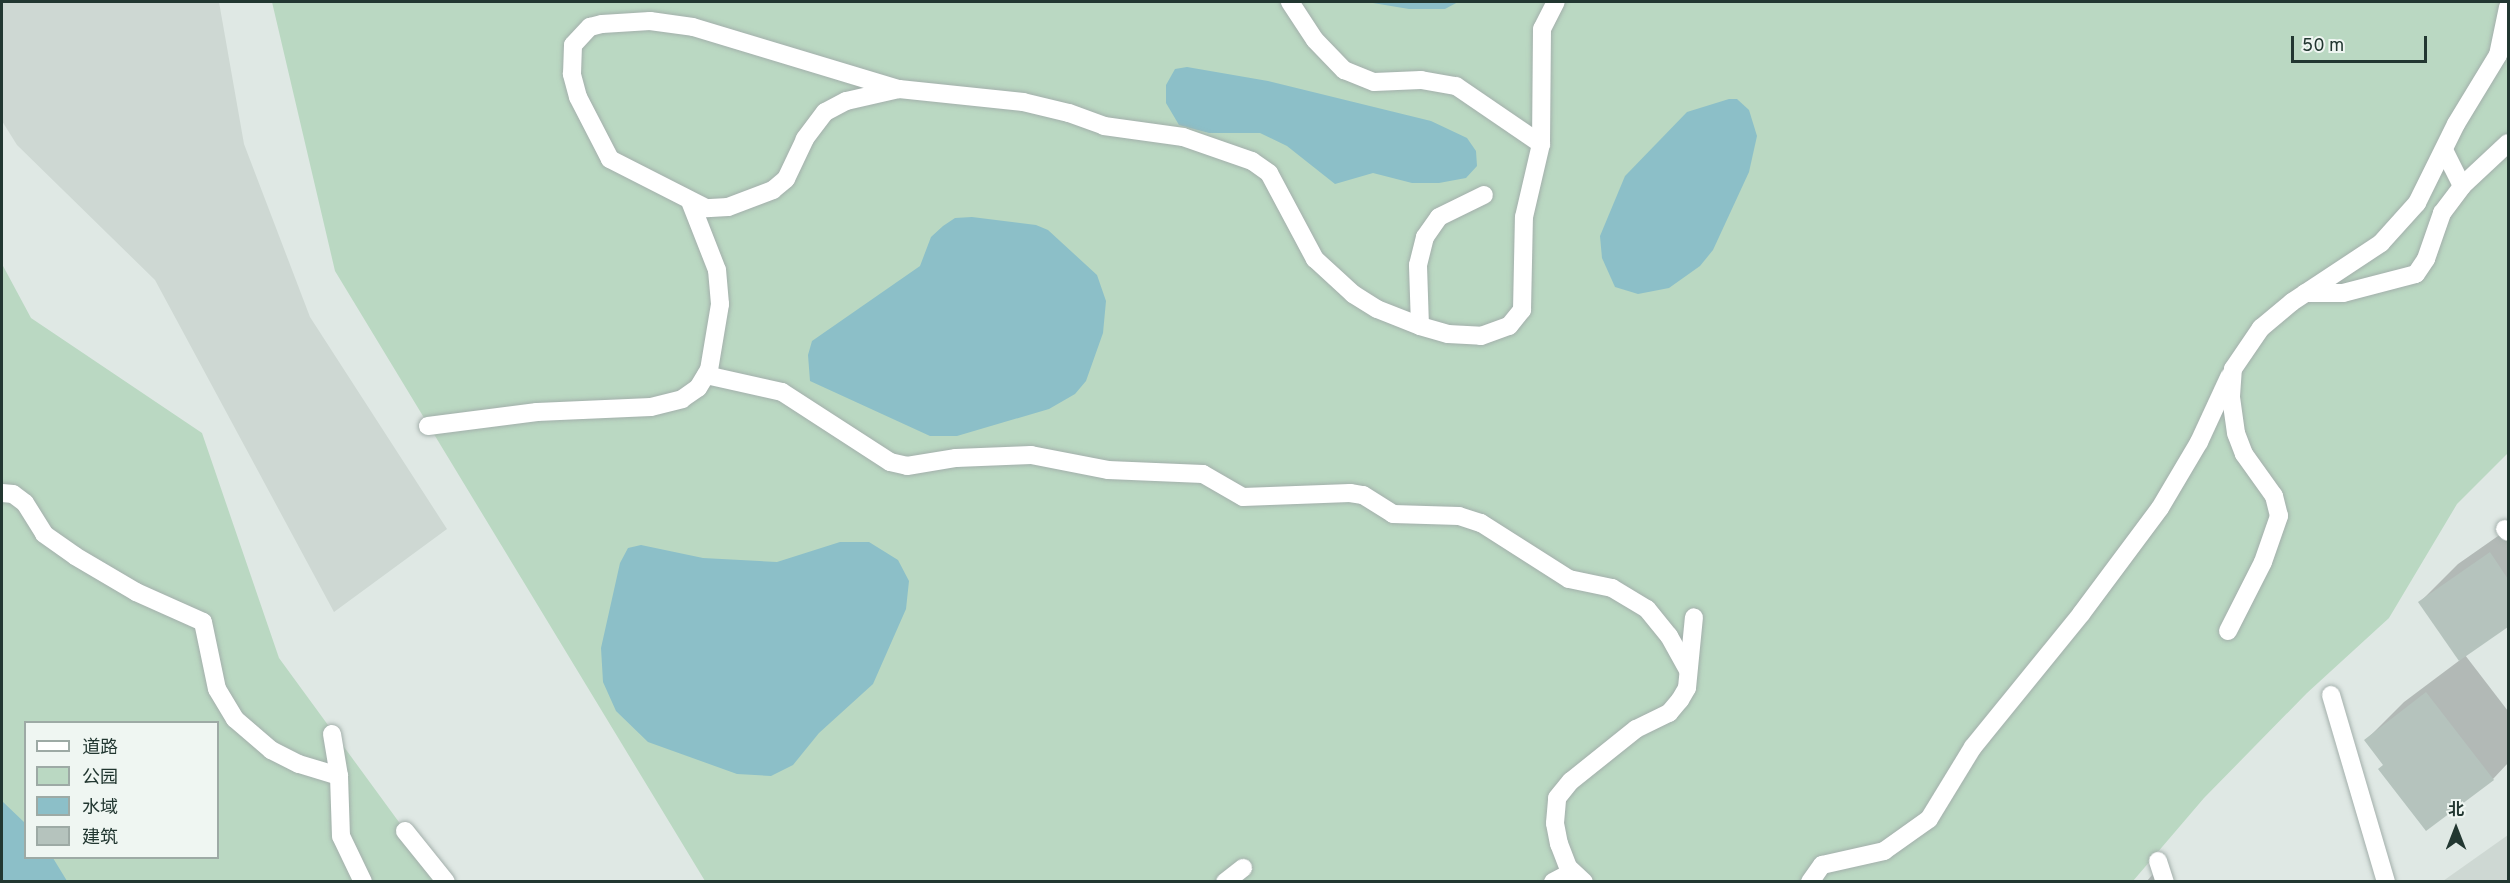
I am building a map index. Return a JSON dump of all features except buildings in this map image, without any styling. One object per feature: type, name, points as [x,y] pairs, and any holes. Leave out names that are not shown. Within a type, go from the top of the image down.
[{"type":"street","points":[[1290,2],[1315,40],[1344,70],[1374,82],[1421,80],[1456,87],[1540,144]]},
{"type":"street","points":[[899,89],[846,101],[825,112],[805,139],[786,180],[772,190],[728,207],[706,208],[626,169],[602,148],[578,97],[572,74],[573,45],[590,27],[650,21],[693,27],[899,89],[1023,102],[1069,112],[1104,126],[1183,137],[1252,161],[1269,173],[1282,191],[1315,259],[1332,276],[1377,309],[1448,334],[1481,336],[1497,333],[1518,318],[1522,310],[1524,217],[1540,144],[1542,29],[1556,2]]},
{"type":"street","points":[[1810,882],[1822,865],[1884,851],[1929,819],[1973,747],[2081,614],[2160,508],[2199,442],[2233,369],[2261,328],[2305,293],[2364,256],[2398,226],[2417,203],[2498,55],[2508,7]]},
{"type":"street","points":[[2305,293],[2343,293],[2416,274],[2426,260],[2442,213],[2462,186],[2508,143]]},
{"type":"street","points":[[2444,150],[2462,186]]},
{"type":"street","points":[[1420,326],[1418,265],[1425,237],[1439,217],[1484,195]]},
{"type":"street","points":[[428,426],[537,412],[670,403],[698,388],[706,375],[720,304],[718,281],[709,246],[690,201]]},
{"type":"street","points":[[2228,631],[2263,562],[2279,516],[2274,496],[2244,454],[2236,433],[2231,396],[2233,369]]},
{"type":"street","points":[[706,375],[782,392],[890,462],[907,466],[967,457],[1031,455],[1108,470],[1203,474],[1243,497],[1350,493],[1363,495],[1393,514],[1460,516],[1481,523],[1569,579],[1612,588],[1647,609],[1669,636],[1687,669]]},
{"type":"street","points":[[2,493],[13,494],[25,503],[44,534],[75,556],[145,597],[203,622],[217,689],[235,719],[271,750],[299,764],[339,776]]},
{"type":"street","points":[[1553,882],[1578,877],[1558,844],[1555,823],[1561,791],[1636,729],[1669,713],[1687,688],[1687,669],[1694,617]]},
{"type":"street","points":[[2331,695],[2386,882]]},
{"type":"street","points":[[332,734],[339,776],[341,836],[363,882]]},
{"type":"street","points":[[405,831],[446,882]]},
{"type":"street","points":[[2158,861],[2165,882]]},
{"type":"street","points":[[1225,882],[1243,868]]},
{"type":"shaded area","points":[[2,2],[219,2],[244,144],[310,317],[447,529],[334,612],[155,280],[17,145],[2,121]]},
{"type":"shaded area","points":[[2508,835],[2508,881],[2443,881]]},
{"type":"green space","points":[[272,2],[2508,2],[2508,453],[2457,504],[2389,618],[2307,693],[2204,798],[2133,881],[705,881],[335,271]]},
{"type":"green space","points":[[2,264],[31,318],[202,433],[279,658],[442,881],[2,881]]},
{"type":"water","points":[[1367,2],[1458,2],[1445,9],[1409,9]]},
{"type":"water","points":[[1187,67],[1268,81],[1431,121],[1467,138],[1476,151],[1477,166],[1466,178],[1439,183],[1412,183],[1373,173],[1335,184],[1287,146],[1260,133],[1209,133],[1179,125],[1166,103],[1166,85],[1175,69]]},
{"type":"water","points":[[1729,99],[1737,99],[1749,110],[1757,136],[1749,172],[1713,250],[1700,266],[1669,288],[1638,294],[1615,287],[1602,258],[1600,236],[1625,176],[1687,112]]},
{"type":"water","points":[[972,217],[1036,225],[1048,230],[1097,275],[1106,301],[1103,333],[1086,381],[1075,394],[1049,409],[957,436],[930,436],[810,381],[808,355],[812,341],[920,266],[931,237],[943,226],[955,218]]},
{"type":"water","points":[[840,542],[869,542],[898,560],[909,581],[906,609],[873,684],[819,733],[793,765],[771,776],[737,774],[648,742],[616,711],[603,682],[601,648],[620,563],[628,548],[641,545],[703,558],[777,562]]},
{"type":"water","points":[[2,801],[24,822],[24,859],[54,859],[67,881],[2,881]]}]
